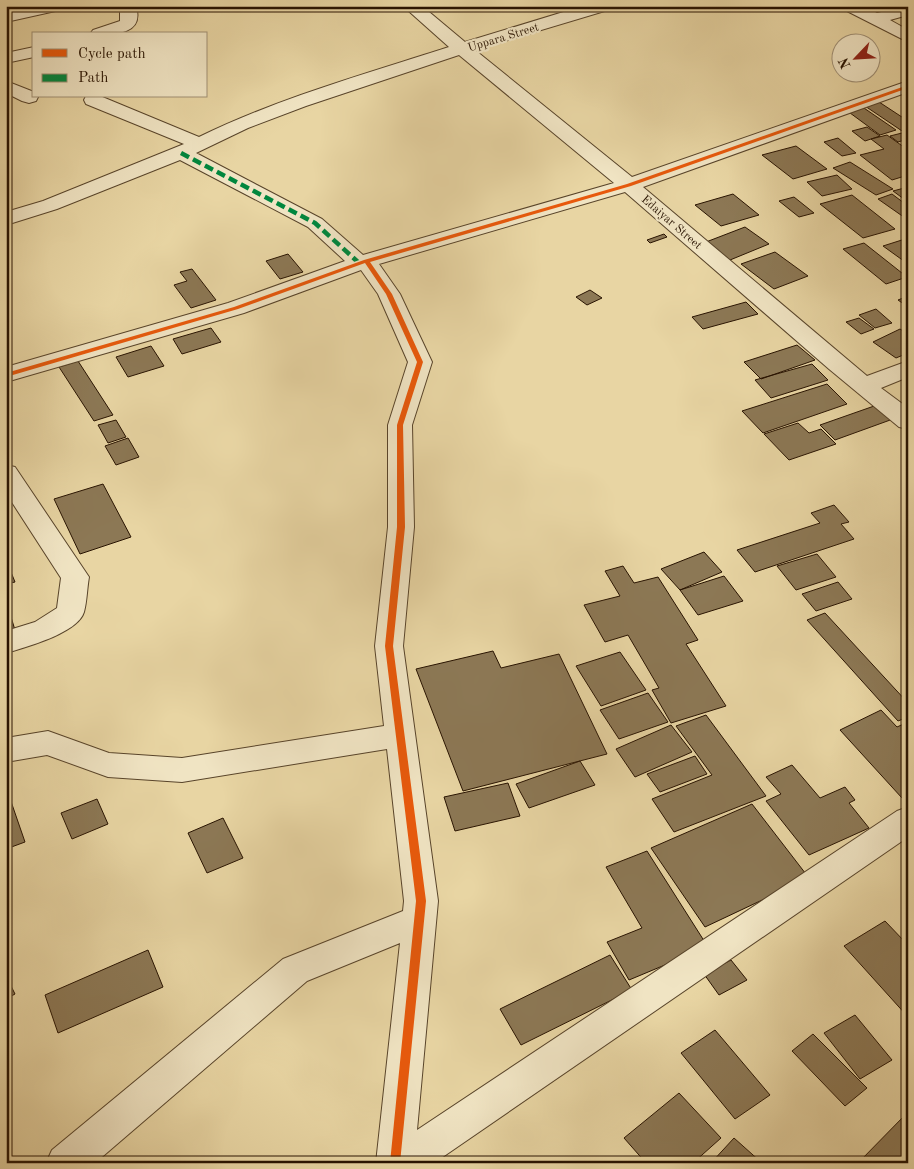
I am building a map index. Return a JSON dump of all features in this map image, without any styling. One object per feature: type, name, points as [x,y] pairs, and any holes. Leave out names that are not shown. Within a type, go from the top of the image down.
[{"type":"street","points":[[6,18],[54,6]]},
{"type":"street","points":[[105,32],[128,24],[129,8],[127,6]]},
{"type":"street","name":"Edaiyar Street","points":[[411,6],[461,50],[629,185],[864,386],[908,420]]},
{"type":"street","name":"Uppara Street","points":[[6,219],[50,205],[181,154],[241,124],[299,102],[602,6]]},
{"type":"street","points":[[851,6],[908,37]]},
{"type":"street","points":[[876,19],[908,10]]},
{"type":"street","points":[[6,58],[32,52]]},
{"type":"street","points":[[6,86],[29,97]]},
{"type":"street","points":[[6,375],[236,308],[363,262],[629,185],[908,86]]},
{"type":"street","points":[[93,100],[200,144]]},
{"type":"street","points":[[181,154],[245,185],[315,223],[363,262],[389,294],[420,362],[400,425],[401,527],[389,646],[421,901],[395,1163]]},
{"type":"street","points":[[864,386],[908,368]]},
{"type":"street","points":[[6,472],[75,577],[70,613],[45,630],[6,642]]},
{"type":"street","points":[[6,750],[48,743],[108,765],[182,770],[400,735]]},
{"type":"street","points":[[401,1163],[908,820]]},
{"type":"street","points":[[65,1163],[295,970],[419,920]]},
{"type":"building","points":[[876,100],[908,121],[908,135],[862,104]]},
{"type":"building","points":[[861,106],[896,130],[880,135],[846,110]]},
{"type":"building","points":[[867,127],[880,136],[865,141],[852,131]]},
{"type":"building","points":[[902,133],[908,139],[898,142],[890,136]]},
{"type":"building","points":[[887,135],[908,150],[908,175],[892,180],[860,155],[884,149],[871,139]]},
{"type":"building","points":[[838,138],[856,153],[842,156],[824,142]]},
{"type":"building","points":[[796,146],[827,169],[793,179],[762,155]]},
{"type":"building","points":[[850,162],[893,189],[876,195],[833,168]]},
{"type":"building","points":[[837,175],[852,189],[822,196],[807,182]]},
{"type":"building","points":[[908,187],[908,202],[893,191]]},
{"type":"building","points":[[733,194],[759,215],[721,226],[695,205]]},
{"type":"building","points":[[892,194],[908,206],[908,220],[878,199]]},
{"type":"building","points":[[852,195],[895,229],[863,238],[820,204]]},
{"type":"building","points":[[794,197],[814,213],[799,217],[779,201]]},
{"type":"building","points":[[745,227],[769,244],[730,260],[706,242]]},
{"type":"building","points":[[664,234],[667,237],[650,243],[647,240]]},
{"type":"building","points":[[905,239],[908,241],[908,264],[883,246]]},
{"type":"building","points":[[864,243],[907,277],[886,284],[843,249]]},
{"type":"building","points":[[775,252],[808,276],[774,289],[741,264]]},
{"type":"building","points":[[288,254],[303,272],[280,279],[266,261]]},
{"type":"building","points":[[192,269],[216,300],[191,308],[174,285],[187,281],[180,272]]},
{"type":"building","points":[[590,290],[602,298],[587,305],[576,297]]},
{"type":"building","points":[[908,296],[908,307],[898,300]]},
{"type":"building","points":[[746,302],[758,314],[703,329],[692,317]]},
{"type":"building","points":[[876,309],[892,323],[875,328],[859,315]]},
{"type":"building","points":[[859,318],[874,329],[861,334],[846,322]]},
{"type":"building","points":[[211,328],[221,342],[182,354],[173,339]]},
{"type":"building","points":[[900,329],[908,334],[908,353],[896,358],[873,342]]},
{"type":"building","points":[[797,345],[815,360],[761,379],[744,362]]},
{"type":"building","points":[[151,346],[164,366],[128,377],[116,357]]},
{"type":"building","points":[[78,361],[113,415],[94,421],[59,367]]},
{"type":"building","points":[[812,364],[828,380],[771,398],[755,380]]},
{"type":"building","points":[[827,384],[847,404],[763,433],[742,411]]},
{"type":"building","points":[[877,405],[893,419],[835,440],[820,425]]},
{"type":"building","points":[[116,420],[126,437],[108,443],[98,425]]},
{"type":"building","points":[[798,423],[809,433],[821,429],[836,444],[789,460],[764,434]]},
{"type":"building","points":[[128,438],[139,457],[116,465],[105,446]]},
{"type":"building","points":[[103,484],[131,537],[80,554],[54,499]]},
{"type":"building","points":[[834,505],[849,522],[841,524],[854,539],[755,572],[737,550],[820,523],[811,513]]},
{"type":"building","points":[[704,552],[722,572],[680,590],[661,569]]},
{"type":"building","points":[[817,554],[836,577],[796,590],[777,566]]},
{"type":"building","points":[[6,560],[15,582],[6,584]]},
{"type":"building","points":[[623,566],[634,583],[658,577],[698,640],[686,644],[726,706],[671,723],[652,690],[659,688],[628,635],[605,642],[584,605],[620,596],[605,571]]},
{"type":"building","points":[[724,576],[743,601],[698,615],[680,590]]},
{"type":"building","points":[[838,582],[852,599],[816,611],[802,594]]},
{"type":"building","points":[[6,601],[15,630],[6,632]]},
{"type":"building","points":[[825,613],[908,703],[908,717],[898,721],[807,620]]},
{"type":"building","points":[[493,651],[501,668],[559,654],[607,754],[463,791],[416,669]]},
{"type":"building","points":[[620,652],[646,690],[601,706],[576,666]]},
{"type":"building","points":[[648,693],[668,722],[619,739],[600,710]]},
{"type":"building","points":[[881,710],[897,727],[908,722],[908,795],[902,798],[840,730]]},
{"type":"building","points":[[706,715],[766,796],[674,832],[652,799],[712,775],[676,726]]},
{"type":"building","points":[[671,725],[692,752],[635,777],[616,749]]},
{"type":"building","points":[[695,756],[707,774],[660,792],[647,774]]},
{"type":"building","points":[[580,761],[595,785],[529,808],[516,784]]},
{"type":"building","points":[[792,765],[820,798],[845,787],[855,800],[849,803],[869,828],[809,855],[766,801],[781,794],[766,777]]},
{"type":"building","points":[[508,783],[520,816],[455,831],[444,797]]},
{"type":"building","points":[[6,787],[25,842],[6,849]]},
{"type":"building","points":[[97,799],[108,824],[72,839],[61,813]]},
{"type":"building","points":[[752,804],[809,878],[705,927],[651,848]]},
{"type":"building","points":[[223,818],[243,858],[207,873],[188,833]]},
{"type":"building","points":[[647,851],[708,947],[629,980],[607,942],[642,928],[606,867]]},
{"type":"building","points":[[885,921],[905,942],[908,941],[908,1017],[844,946]]},
{"type":"building","points":[[148,950],[163,987],[58,1033],[45,995]]},
{"type":"building","points":[[610,955],[632,990],[521,1045],[500,1009]]},
{"type":"building","points":[[731,960],[747,980],[719,995],[704,974]]},
{"type":"building","points":[[6,976],[15,994],[6,999]]},
{"type":"building","points":[[855,1015],[892,1060],[860,1079],[824,1033]]},
{"type":"building","points":[[715,1030],[770,1095],[735,1119],[681,1053]]},
{"type":"building","points":[[813,1034],[867,1088],[845,1106],[792,1051]]},
{"type":"building","points":[[679,1093],[721,1138],[693,1163],[646,1163],[624,1138]]},
{"type":"building","points":[[908,1112],[908,1163],[858,1163]]},
{"type":"building","points":[[734,1138],[762,1163],[711,1163]]},
{"type":"marked path","points":[[181,153],[315,223],[359,263]]},
{"type":"cycle path","points":[[6,375],[236,308],[366,261],[629,185],[908,86]]},
{"type":"cycle path","points":[[366,261],[389,294],[420,362],[400,425],[401,527],[389,646],[421,901],[395,1163]]}]
